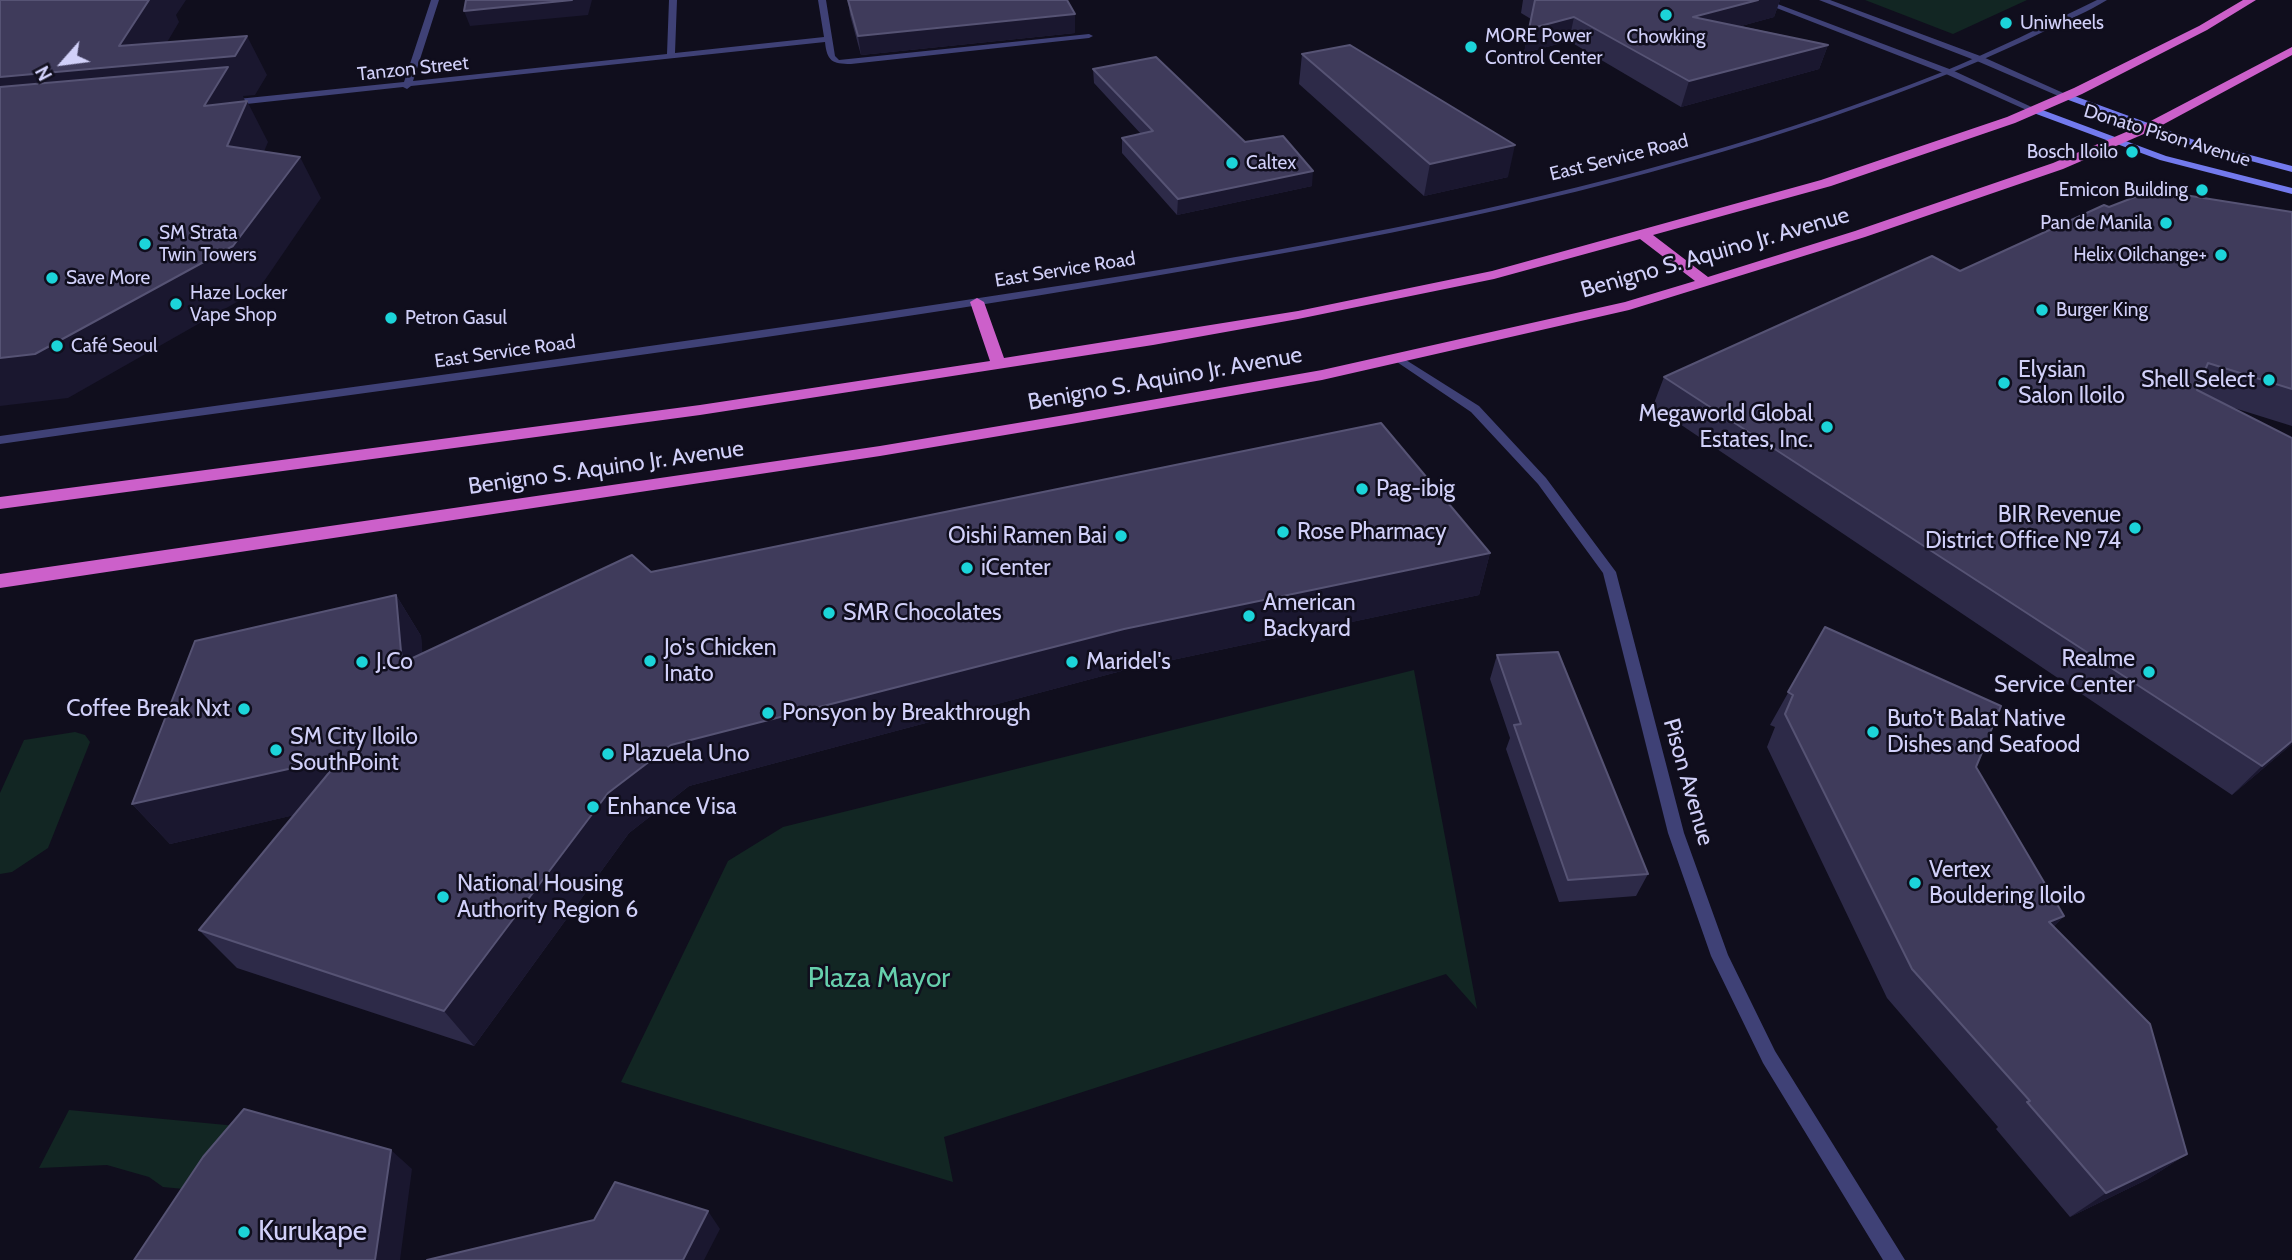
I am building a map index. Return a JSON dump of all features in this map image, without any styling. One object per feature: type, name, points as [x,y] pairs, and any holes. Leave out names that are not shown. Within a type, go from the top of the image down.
[{"type":"highway","name":"Benigno S. Aquino Jr. Avenue","points":[[0,503],[700,410],[1298,316],[1494,275],[1826,184],[2034,110],[2203,28],[2251,0]]},
{"type":"highway","name":"Benigno S. Aquino Jr. Avenue","points":[[0,581],[880,451],[1309,377],[1629,306],[1905,219],[2058,166],[2149,127],[2292,50]]},
{"type":"highway","points":[[1644,235],[1707,283]]},
{"type":"highway","points":[[977,302],[998,362]]},
{"type":"main road","name":"Donato Pison Avenue","points":[[2066,96],[2194,143],[2292,169]]},
{"type":"main road","name":"Donato Pison Avenue","points":[[2034,110],[2163,158],[2292,191]]},
{"type":"street","points":[[407,86],[435,0]]},
{"type":"street","points":[[671,56],[673,0]]},
{"type":"street","points":[[822,0],[831,57],[837,62],[1089,36]]},
{"type":"street","points":[[1760,0],[1949,72],[2034,110]]},
{"type":"street","points":[[1823,0],[1980,59],[2066,96]]},
{"type":"street","name":"East Service Road","points":[[0,440],[274,400],[799,330],[1259,257],[1577,188],[1733,147],[1949,72],[2103,0]]},
{"type":"street","name":"Tanzon Street","points":[[217,104],[407,86],[829,38]]},
{"type":"street","name":"Pison Avenue","points":[[1398,358],[1475,409],[1542,481],[1609,572],[1676,833],[1720,956],[1769,1058],[1895,1260]]},
{"type":"green space","points":[[1865,0],[2027,0],[1953,34]]},
{"type":"green space","name":"Plaza Mayor","points":[[1414,670],[1477,1009],[1446,974],[944,1137],[953,1182],[621,1082],[728,861],[783,827]]},
{"type":"green space","points":[[75,732],[85,735],[90,742],[48,848],[12,872],[0,874],[0,793],[24,740]]},
{"type":"green space","points":[[69,1110],[268,1129],[184,1189],[163,1187],[149,1177],[107,1165],[39,1168]]},
{"type":"building","points":[[0,0],[149,0],[119,46],[247,36],[235,56],[0,77]]},
{"type":"building","points":[[466,0],[572,0],[464,11]]},
{"type":"building","points":[[848,0],[1067,0],[1075,14],[858,36]]},
{"type":"building","points":[[1535,0],[1758,0],[1693,17],[1828,45],[1689,81],[1574,17],[1529,29]]},
{"type":"building","points":[[1350,45],[1515,145],[1430,164],[1302,54]]},
{"type":"building","points":[[1156,57],[1245,142],[1283,136],[1313,171],[1178,199],[1122,138],[1153,131],[1093,69]]},
{"type":"building","points":[[228,67],[204,106],[247,101],[227,146],[300,157],[233,246],[35,354],[0,358],[0,87]]},
{"type":"building","points":[[2153,190],[2292,212],[2292,389],[2208,363],[2197,390],[2292,438],[2292,741],[2262,766],[1664,377],[1932,256],[1960,271],[2104,205],[2109,207]]},
{"type":"building","name":"Plazuela Uno","points":[[1381,423],[1490,553],[1124,629],[671,745],[608,793],[444,1011],[199,930],[342,757],[132,804],[195,641],[396,595],[402,663],[632,555],[651,572]]},
{"type":"building","points":[[1825,627],[2001,706],[1976,767],[2064,916],[2049,922],[2150,1024],[2187,1154],[2106,1193],[2027,1102],[2030,1101],[1912,969],[1785,714],[1793,695],[1788,692]]},
{"type":"building","points":[[1558,652],[1648,874],[1568,880],[1514,725],[1521,724],[1497,655]]},
{"type":"building","points":[[244,1109],[391,1150],[375,1260],[134,1260],[203,1157]]},
{"type":"building","points":[[615,1182],[708,1211],[683,1260],[427,1260],[594,1220]]},
{"type":"place","name":"Chowking","points":[[1666,15]]},
{"type":"place","name":"Uniwheels","points":[[2006,23]]},
{"type":"place","name":"MORE Power Control Center","points":[[1471,47]]},
{"type":"place","name":"Bosch Iloilo","points":[[2132,152]]},
{"type":"place","name":"Caltex","points":[[1232,163]]},
{"type":"place","name":"Emicon Building","points":[[2202,190]]},
{"type":"place","name":"Pan de Manila","points":[[2166,223]]},
{"type":"place","name":"SM Strata Twin Towers","points":[[145,244]]},
{"type":"place","name":"Helix Oilchange+","points":[[2221,255]]},
{"type":"place","name":"Save More","points":[[52,278]]},
{"type":"place","name":"Haze Locker Vape Shop","points":[[176,304]]},
{"type":"place","name":"Burger King","points":[[2042,310]]},
{"type":"place","name":"Petron Gasul","points":[[391,318]]},
{"type":"place","name":"Café Seoul","points":[[57,346]]},
{"type":"place","name":"Shell Select","points":[[2269,380]]},
{"type":"place","name":"Elysian Salon Iloilo","points":[[2004,383]]},
{"type":"place","name":"Megaworld Global Estates, Inc.","points":[[1827,427]]},
{"type":"place","name":"Pag-ibig","points":[[1362,489]]},
{"type":"place","name":"BIR Revenue District Office № 74","points":[[2135,528]]},
{"type":"place","name":"Rose Pharmacy","points":[[1283,532]]},
{"type":"place","name":"Oishi Ramen Bai","points":[[1121,536]]},
{"type":"place","name":"iCenter","points":[[967,568]]},
{"type":"place","name":"SMR Chocolates","points":[[829,613]]},
{"type":"place","name":"American Backyard","points":[[1249,616]]},
{"type":"place","name":"Jo's Chicken Inato","points":[[650,661]]},
{"type":"place","name":"J.Co","points":[[362,662]]},
{"type":"place","name":"Maridel's","points":[[1072,662]]},
{"type":"place","name":"Realme Service Center","points":[[2149,672]]},
{"type":"place","name":"Coffee Break Nxt","points":[[244,709]]},
{"type":"place","name":"Ponsyon by Breakthrough","points":[[768,713]]},
{"type":"place","name":"Buto't Balat Native Dishes and Seafood","points":[[1873,732]]},
{"type":"place","name":"SM City Iloilo SouthPoint","points":[[276,750]]},
{"type":"place","name":"Plazuela Uno","points":[[608,754]]},
{"type":"place","name":"Enhance Visa","points":[[593,807]]},
{"type":"place","name":"Vertex Bouldering Iloilo","points":[[1915,883]]},
{"type":"place","name":"National Housing Authority Region 6","points":[[443,897]]},
{"type":"place","name":"Kurukape","points":[[244,1232]]}]
